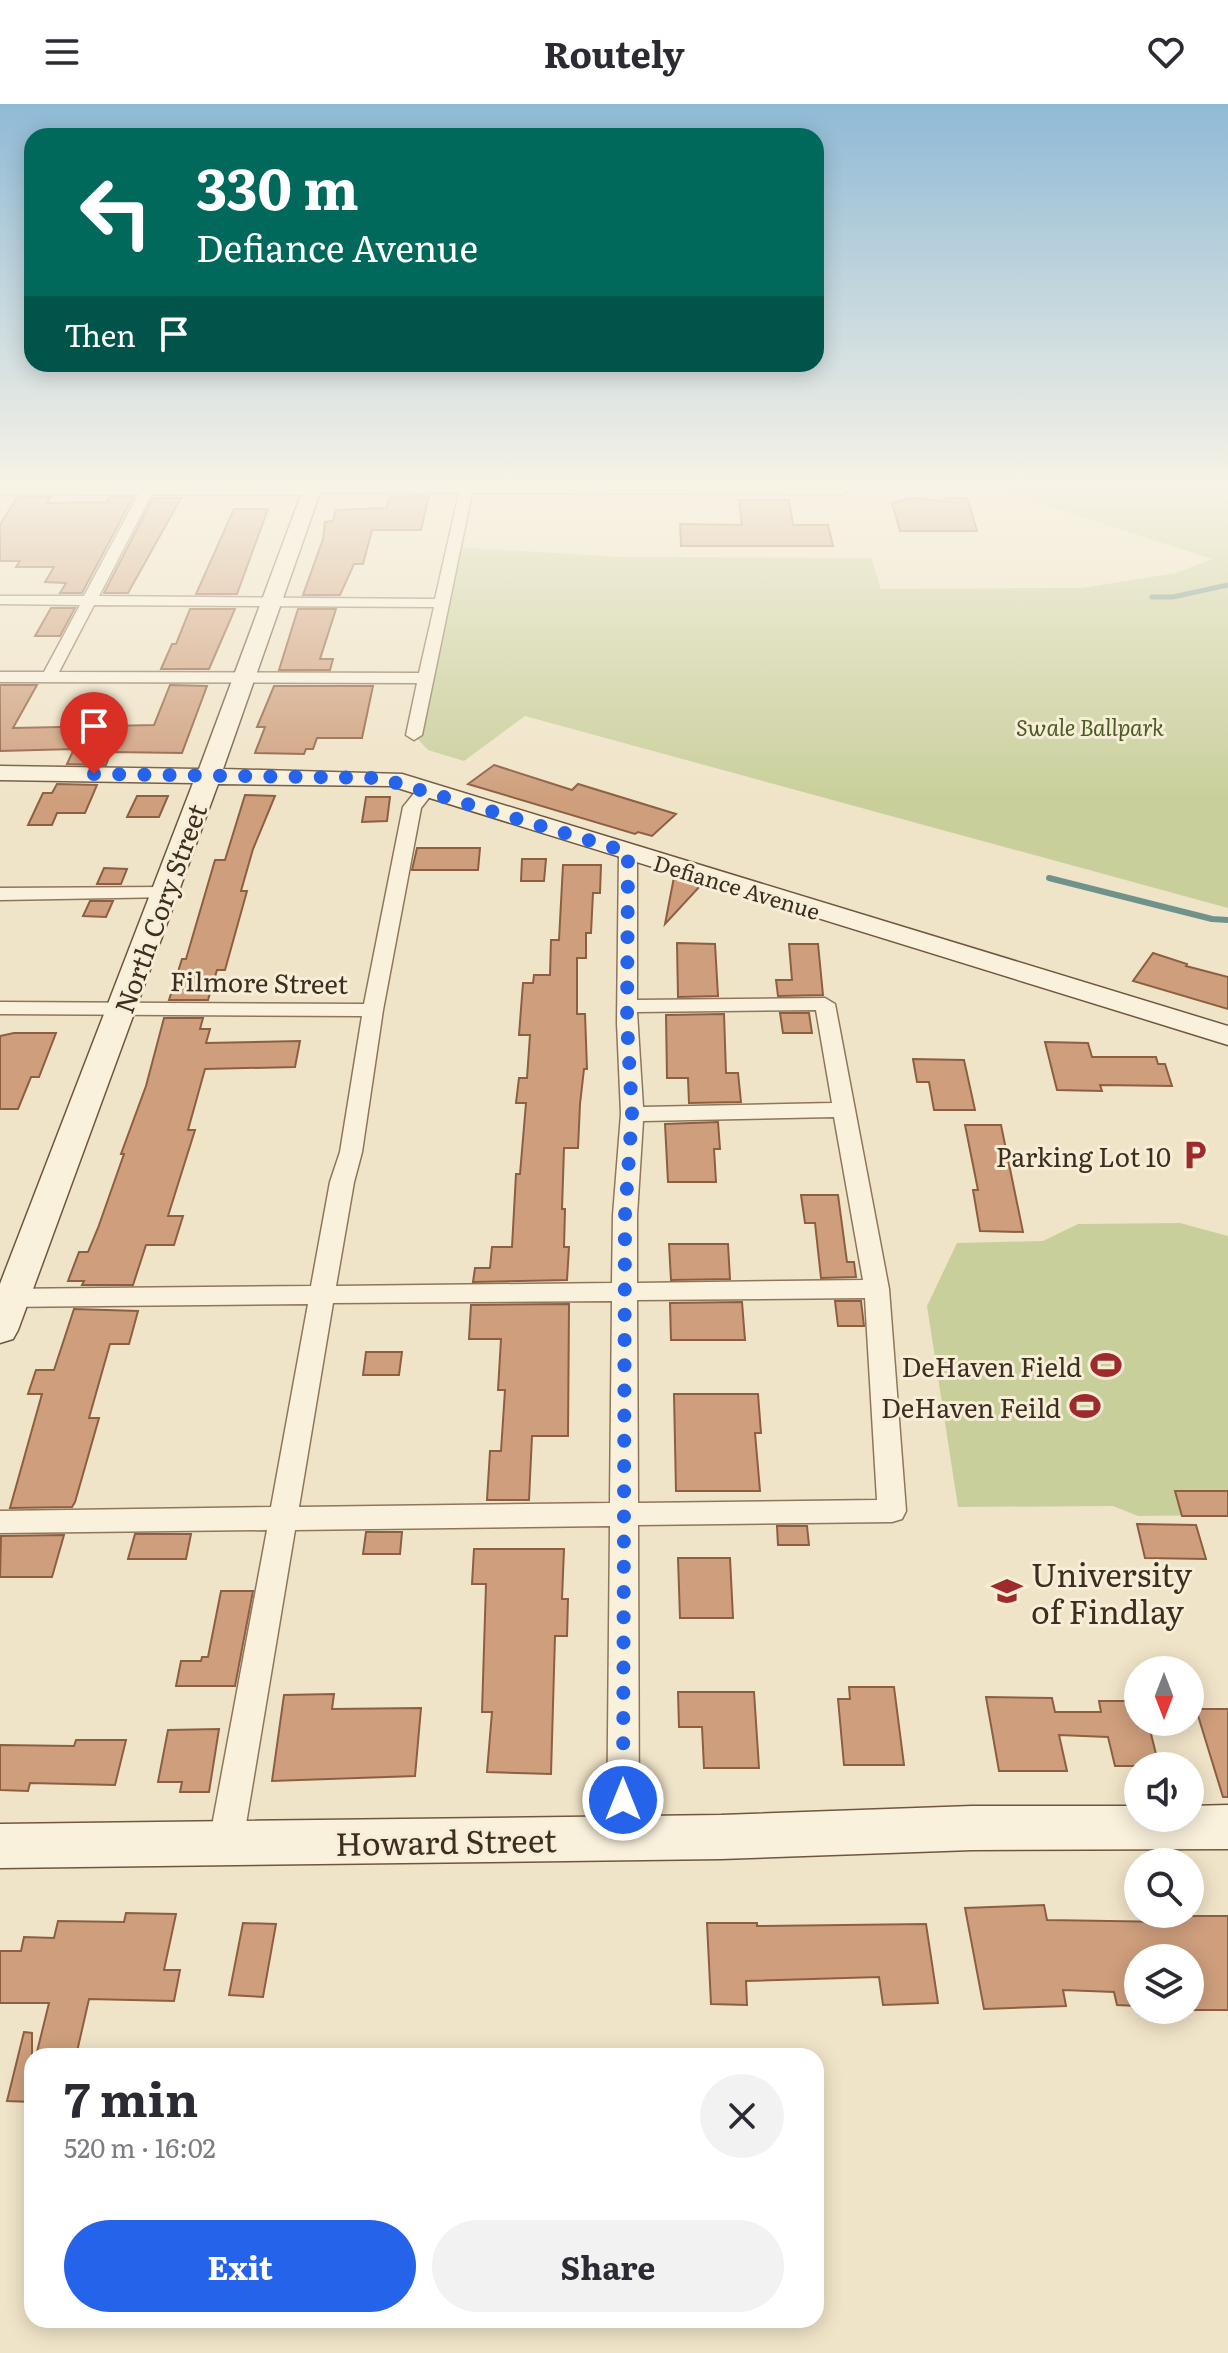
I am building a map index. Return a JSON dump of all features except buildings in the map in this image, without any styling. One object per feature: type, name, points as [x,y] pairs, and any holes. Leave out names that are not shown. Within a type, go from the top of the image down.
[{"type":"street","points":[[49,677],[96,589]]},
{"type":"street","name":"North Cory Street","points":[[0,1330],[6,1298],[166,893],[275,589]]},
{"type":"street","points":[[414,735],[446,589]]},
{"type":"street","points":[[0,600],[443,603]]},
{"type":"street","points":[[0,677],[427,678]]},
{"type":"street","name":"Defiance Avenue","points":[[0,773],[380,778],[1228,1036]]},
{"type":"street","points":[[226,1842],[342,1182],[351,1152],[373,1010],[412,807],[426,790]]},
{"type":"street","points":[[623,1838],[624,1289],[632,1114],[627,1006],[628,852]]},
{"type":"street","points":[[0,894],[166,893]]},
{"type":"street","points":[[0,1522],[284,1516],[892,1511],[877,1289],[825,1004],[627,1006]]},
{"type":"street","name":"Filmore Street","points":[[0,1008],[373,1010]]},
{"type":"street","points":[[632,1114],[844,1110]]},
{"type":"street","points":[[6,1298],[322,1296],[624,1289],[877,1289]]},
{"type":"street","name":"Howard Street","points":[[0,1846],[623,1838],[972,1828],[1228,1827]]},
{"type":"green space","name":"Swale Ballpark","points":[[446,589],[1228,589],[1228,908],[525,716],[464,761],[428,750],[414,735]]},
{"type":"green space","name":"DeHaven Feild","points":[[1180,1223],[1228,1236],[1228,1515],[1138,1516],[1113,1506],[958,1507],[927,1306],[957,1243],[1043,1241],[1078,1224]]},
{"type":"waterway","points":[[1152,597],[1173,597],[1210,589]]},
{"type":"waterway","points":[[1049,878],[1212,919],[1228,920]]},
{"type":"place","name":"Parking Lot 10","points":[[1195,1155]]},
{"type":"place","name":"DeHaven Field","points":[[1106,1365]]},
{"type":"place","name":"DeHaven Feild","points":[[1085,1406]]},
{"type":"place","name":"University of Findlay","points":[[1007,1591]]},
{"type":"route","points":[[94,774],[393,779],[628,852],[627,1023],[632,1114],[625,1215],[623,1800]]}]
